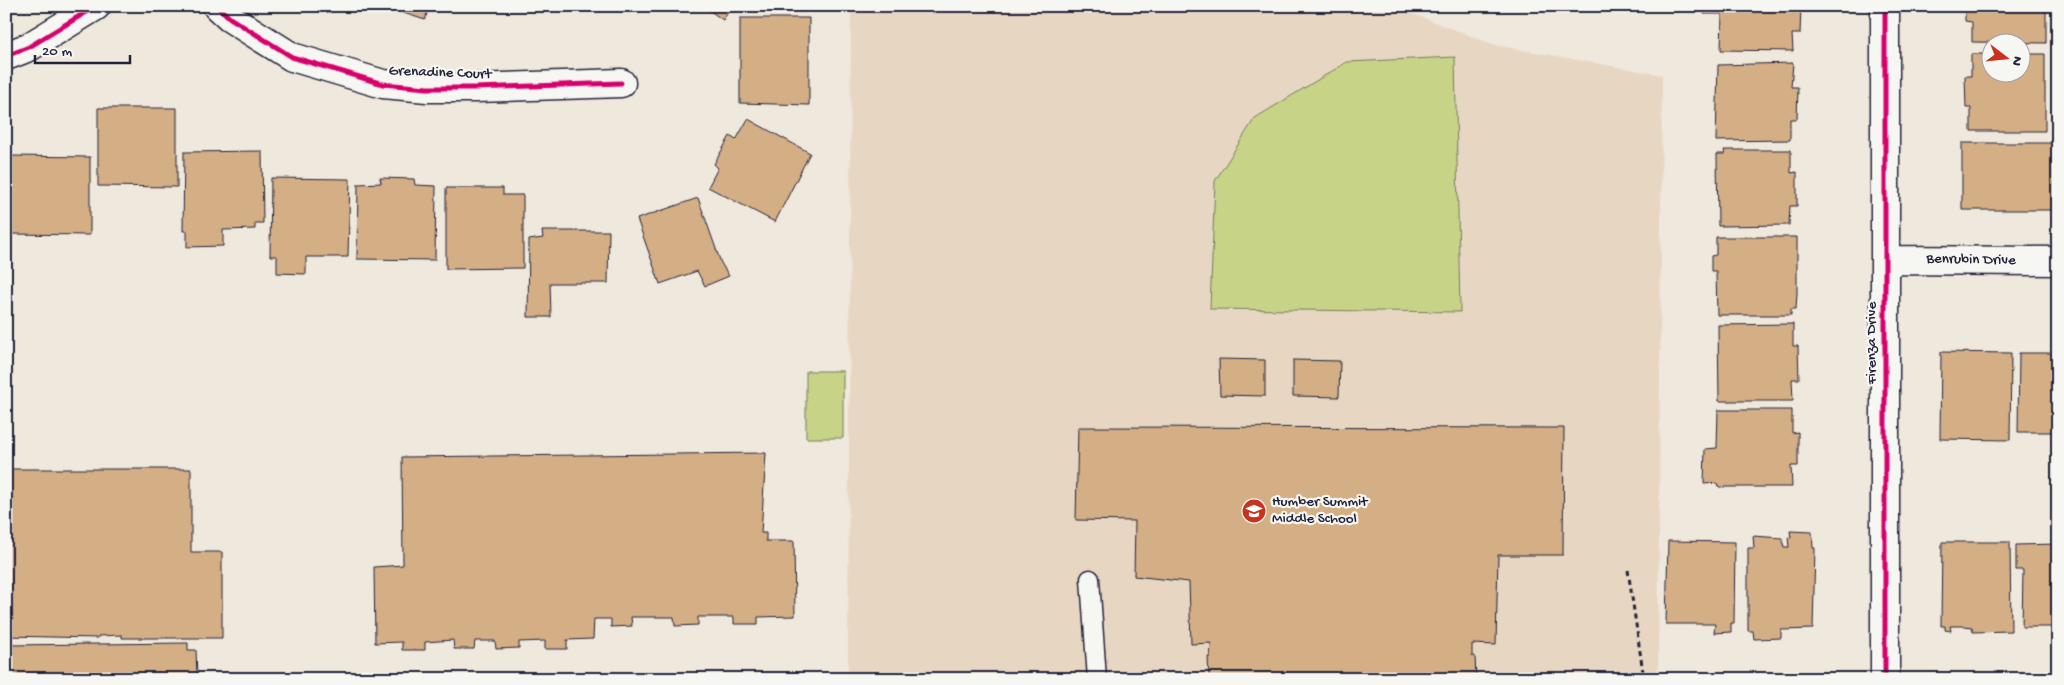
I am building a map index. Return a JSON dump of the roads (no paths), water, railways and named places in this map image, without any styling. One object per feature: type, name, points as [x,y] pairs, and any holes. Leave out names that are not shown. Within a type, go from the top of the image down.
[{"type":"street","points":[[6,56],[29,47],[96,6]]},
{"type":"street","name":"Grenadine Court","points":[[218,6],[230,18],[292,56],[383,84],[427,88],[476,88],[621,83]]},
{"type":"street","name":"Firenza Drive","points":[[1885,6],[1885,679]]},
{"type":"street","name":"Benrubin Drive","points":[[1885,260],[2058,261]]},
{"type":"lane","points":[[1090,579],[1098,679]]},
{"type":"place","name":"Humber Summit Middle School","points":[[1254,511]]}]
